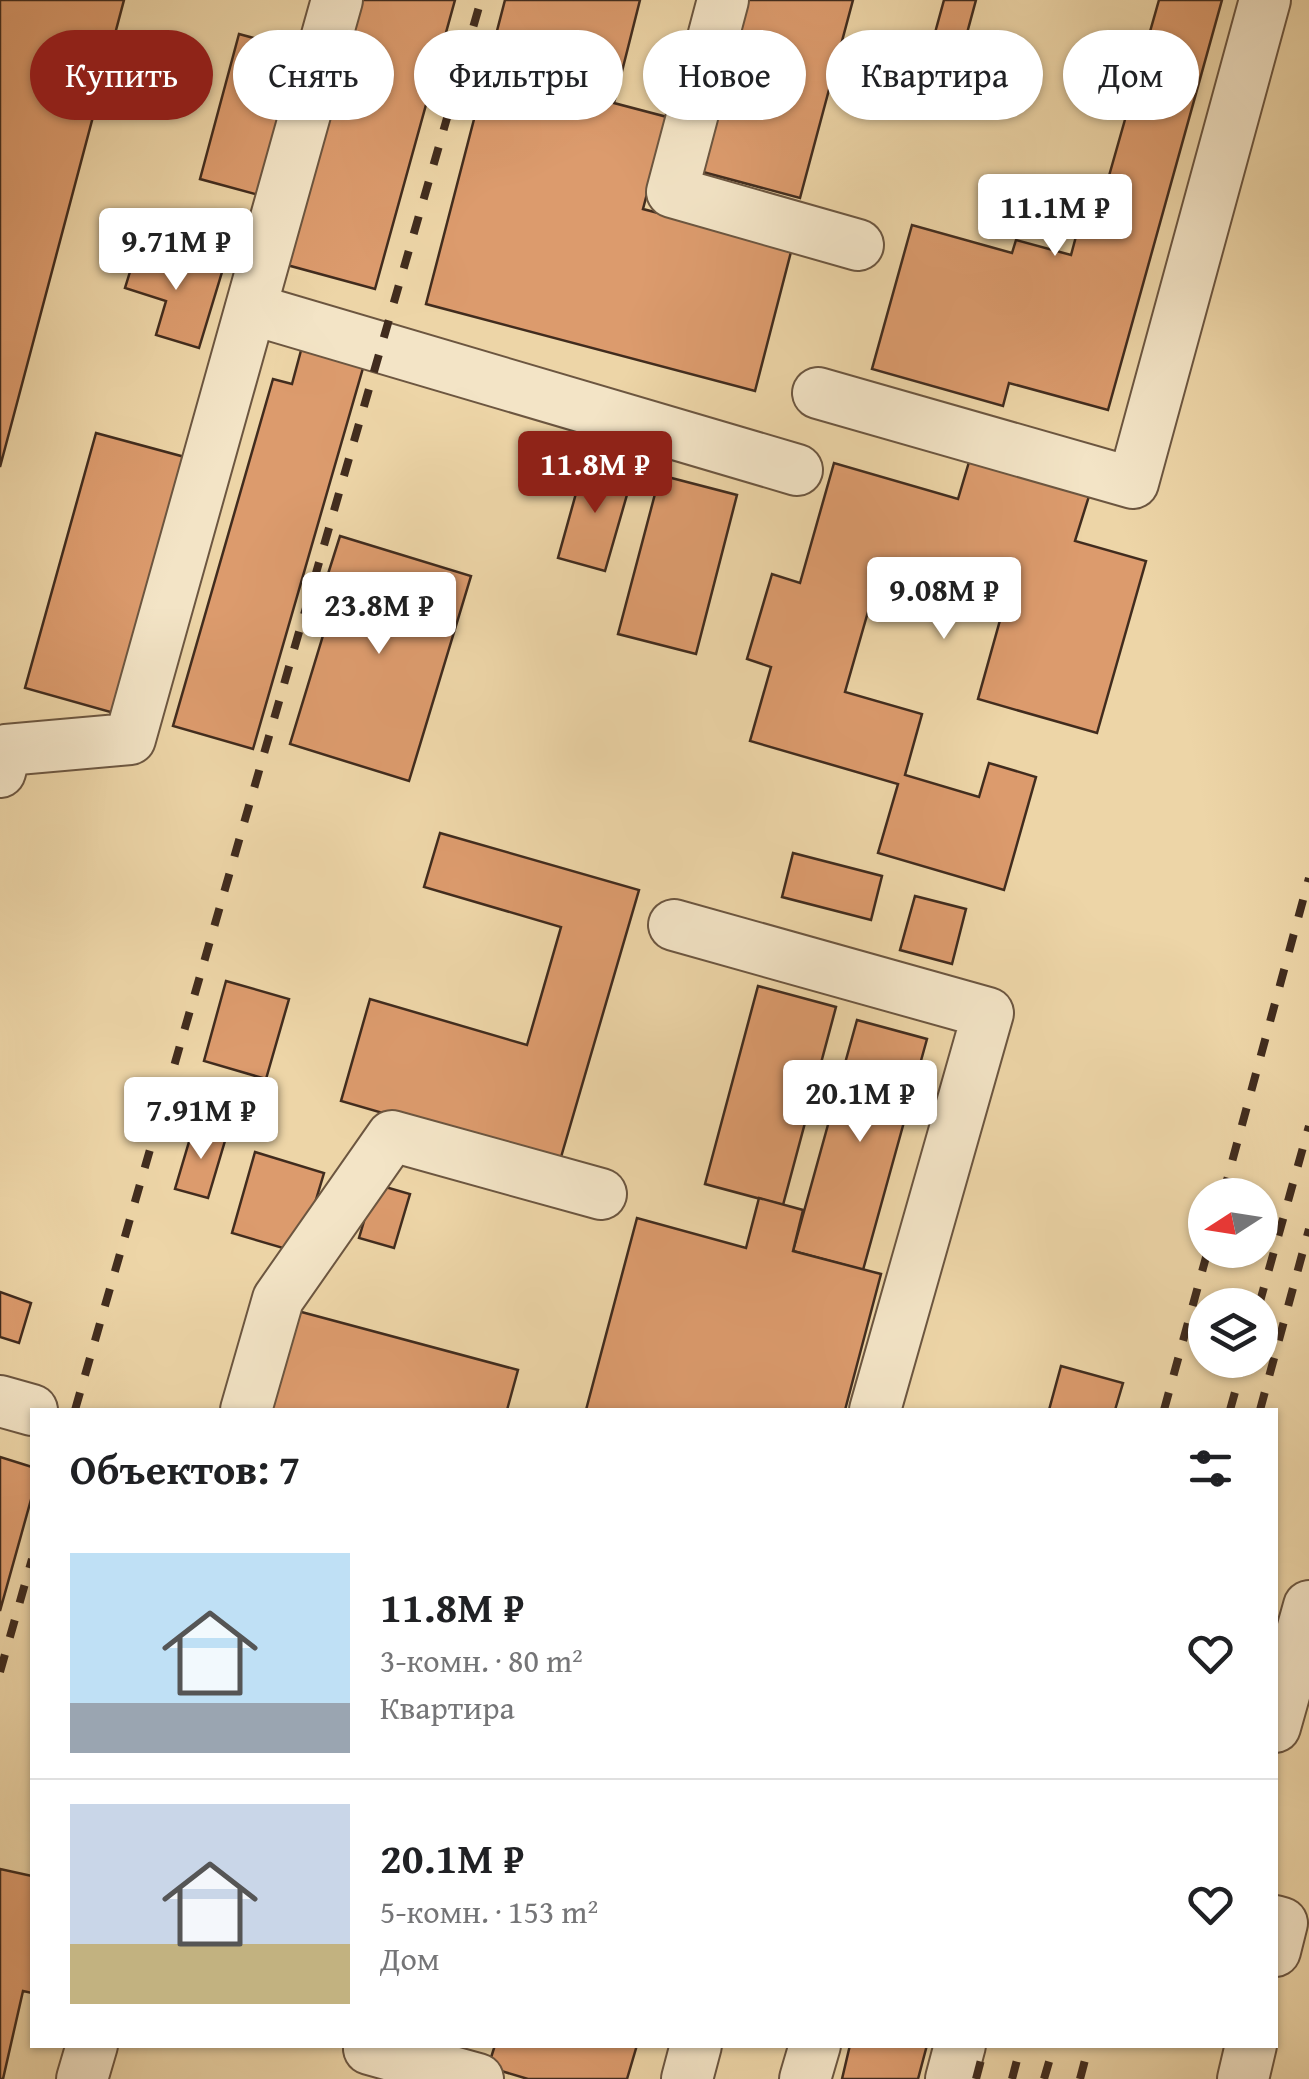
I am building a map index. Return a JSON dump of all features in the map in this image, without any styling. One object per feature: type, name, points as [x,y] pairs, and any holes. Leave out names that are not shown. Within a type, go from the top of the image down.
[{"type":"street","points":[[0,772],[6,750],[130,739],[337,0]]},
{"type":"street","points":[[723,0],[672,192],[858,245]]},
{"type":"street","points":[[818,394],[1134,483],[1265,0]]},
{"type":"street","points":[[250,309],[797,470]]},
{"type":"street","points":[[674,925],[988,1012],[877,1408]]},
{"type":"street","points":[[247,1408],[278,1299],[392,1136],[600,1194]]},
{"type":"street","points":[[0,1401],[30,1409]]},
{"type":"street","points":[[1278,1716],[1309,1606]]},
{"type":"street","points":[[82,2079],[91,2048]]},
{"type":"street","points":[[686,2079],[695,2048]]},
{"type":"street","points":[[805,2079],[814,2048]]},
{"type":"street","points":[[950,2079],[959,2048]]},
{"type":"street","points":[[1243,2079],[1250,2048]]},
{"type":"street","points":[[369,2049],[478,2079]]},
{"type":"building","points":[[0,0],[124,0],[116,30],[30,30],[30,120],[92,120],[0,467]]},
{"type":"building","points":[[349,0],[455,0],[447,30],[414,30],[414,120],[422,120],[375,289],[276,262],[316,120],[394,120],[394,30],[341,30]]},
{"type":"building","points":[[505,0],[640,0],[623,67],[623,30],[497,30]]},
{"type":"building","points":[[748,0],[853,0],[845,30],[826,30],[826,101],[800,198],[703,172],[717,120],[806,120],[806,30],[740,30]]},
{"type":"building","points":[[944,0],[976,0],[968,30],[936,30]]},
{"type":"building","points":[[1159,0],[1222,0],[1199,83],[1199,30],[1150,30]]},
{"type":"building","points":[[233,56],[233,120],[287,120],[266,197],[200,179]]},
{"type":"building","points":[[623,105],[643,111],[643,120],[666,120],[643,209],[792,248],[755,391],[426,304],[474,120],[623,120]]},
{"type":"building","points":[[1125,120],[1189,120],[1108,410],[1009,383],[1003,406],[872,369],[912,225],[1012,253],[1016,240],[1071,255],[1086,199],[1101,204]]},
{"type":"building","points":[[138,246],[222,272],[199,348],[156,335],[166,301],[125,288]]},
{"type":"building","points":[[303,343],[365,361],[253,749],[173,726],[273,379],[292,384]]},
{"type":"building","points":[[96,433],[192,459],[121,715],[25,688]]},
{"type":"building","points":[[585,461],[633,474],[605,571],[558,558]]},
{"type":"building","points":[[969,462],[1089,496],[1075,541],[1146,561],[1097,733],[978,699],[1002,613],[878,577],[845,692],[922,714],[905,775],[979,797],[989,763],[1036,777],[1004,890],[878,853],[898,784],[750,741],[771,667],[747,659],[772,574],[800,583],[834,463],[958,499]]},
{"type":"building","points":[[660,475],[737,495],[696,654],[618,634]]},
{"type":"building","points":[[340,536],[471,576],[409,781],[290,744],[328,619],[315,615]]},
{"type":"building","points":[[440,833],[639,890],[559,1164],[341,1101],[370,999],[527,1045],[561,927],[424,887]]},
{"type":"building","points":[[793,853],[882,876],[871,920],[782,897]]},
{"type":"building","points":[[915,896],[966,909],[952,964],[900,950]]},
{"type":"building","points":[[226,981],[289,999],[266,1079],[204,1061]]},
{"type":"building","points":[[758,986],[836,1007],[783,1205],[705,1184]]},
{"type":"building","points":[[857,1020],[927,1039],[863,1270],[793,1251]]},
{"type":"building","points":[[194,1125],[227,1134],[208,1198],[175,1189]]},
{"type":"building","points":[[255,1152],[324,1173],[300,1253],[232,1233]]},
{"type":"building","points":[[375,1184],[410,1194],[394,1248],[359,1238]]},
{"type":"building","points":[[759,1198],[803,1210],[793,1251],[881,1274],[846,1408],[587,1408],[637,1218],[746,1248]]},
{"type":"building","points":[[0,1292],[31,1303],[19,1343],[0,1337]]},
{"type":"building","points":[[294,1310],[518,1370],[508,1408],[269,1408]]},
{"type":"building","points":[[1061,1366],[1123,1383],[1116,1408],[1050,1408]]},
{"type":"building","points":[[0,1457],[30,1466],[30,1503],[0,1611]]},
{"type":"building","points":[[0,1869],[30,1876],[30,1993],[23,1991],[0,2079]]},
{"type":"building","points":[[494,2048],[636,2048],[627,2079],[528,2079],[488,2067]]},
{"type":"building","points":[[849,2048],[926,2048],[918,2079],[842,2079]]},
{"type":"railway","points":[[76,1408],[481,0]]},
{"type":"railway","points":[[1228,1178],[1309,878]]},
{"type":"railway","points":[[1264,1288],[1309,1126]]},
{"type":"railway","points":[[1261,1408],[1309,1229]]},
{"type":"railway","points":[[1165,1408],[1203,1268]]},
{"type":"railway","points":[[1231,1408],[1239,1378]]},
{"type":"railway","points":[[0,1672],[30,1566]]},
{"type":"railway","points":[[976,2079],[984,2048]]},
{"type":"railway","points":[[1012,2079],[1020,2048]]},
{"type":"railway","points":[[1044,2079],[1053,2048]]},
{"type":"railway","points":[[1080,2079],[1088,2048]]}]
